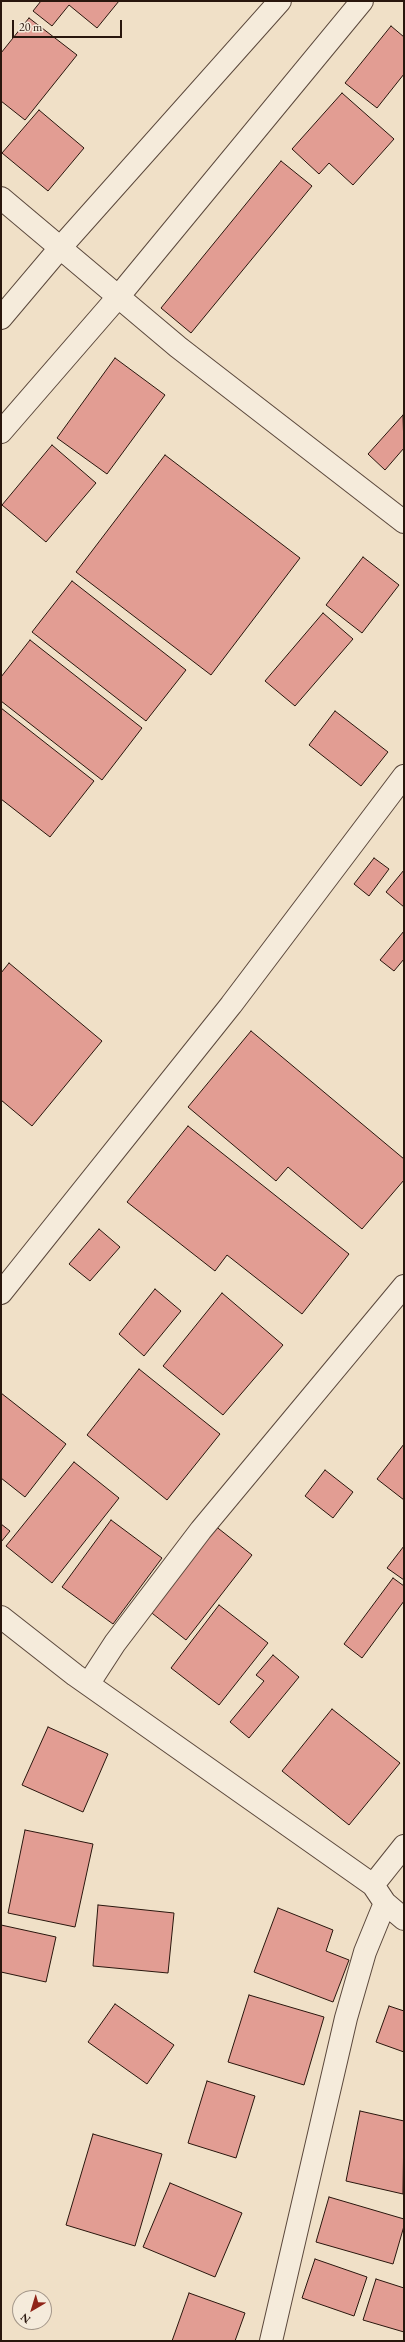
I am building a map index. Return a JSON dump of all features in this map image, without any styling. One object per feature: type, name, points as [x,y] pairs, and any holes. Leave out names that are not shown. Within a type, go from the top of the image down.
[{"type":"street","points":[[1,318],[60,248],[280,1]]},
{"type":"street","points":[[1,432],[118,297],[362,1]]},
{"type":"street","points":[[1,198],[178,347],[404,522]]},
{"type":"street","points":[[1,1293],[231,1005],[404,776]]},
{"type":"street","points":[[89,1683],[115,1643],[201,1530],[404,1286]]},
{"type":"street","points":[[1,1617],[75,1675],[89,1683],[373,1885],[385,1903],[404,1919]]},
{"type":"street","points":[[373,1885],[404,1846]]},
{"type":"street","points":[[271,2341],[346,2018],[365,1952],[385,1903]]},
{"type":"building","points":[[41,1],[119,1],[97,28],[69,5],[52,26],[33,11]]},
{"type":"building","points":[[29,18],[77,55],[25,120],[1,101],[1,53]]},
{"type":"building","points":[[391,26],[404,37],[404,74],[377,108],[345,83]]},
{"type":"building","points":[[342,93],[394,139],[353,185],[329,163],[319,174],[292,149]]},
{"type":"building","points":[[39,110],[84,148],[48,191],[2,153]]},
{"type":"building","points":[[281,161],[312,186],[191,333],[161,308]]},
{"type":"building","points":[[115,358],[165,395],[107,474],[57,438]]},
{"type":"building","points":[[403,415],[404,448],[385,470],[368,454]]},
{"type":"building","points":[[52,445],[96,483],[46,542],[2,505]]},
{"type":"building","points":[[165,455],[300,558],[211,675],[76,572]]},
{"type":"building","points":[[363,557],[399,585],[362,633],[326,605]]},
{"type":"building","points":[[72,581],[186,670],[146,721],[32,632]]},
{"type":"building","points":[[323,613],[353,639],[295,706],[265,681]]},
{"type":"building","points":[[30,640],[142,728],[102,780],[1,701],[1,677]]},
{"type":"building","points":[[1,708],[94,781],[50,837],[1,799]]},
{"type":"building","points":[[335,711],[388,752],[361,786],[309,745]]},
{"type":"building","points":[[374,858],[389,869],[369,896],[354,884]]},
{"type":"building","points":[[404,870],[404,907],[386,892]]},
{"type":"building","points":[[404,931],[404,959],[394,971],[380,960]]},
{"type":"building","points":[[9,963],[102,1041],[32,1126],[1,1100],[1,973]]},
{"type":"building","points":[[251,1031],[404,1159],[404,1180],[362,1229],[288,1167],[276,1181],[188,1107]]},
{"type":"building","points":[[188,1126],[349,1254],[302,1314],[227,1255],[215,1271],[127,1202]]},
{"type":"building","points":[[99,1229],[120,1247],[90,1281],[69,1264]]},
{"type":"building","points":[[155,1289],[181,1311],[144,1356],[119,1334]]},
{"type":"building","points":[[222,1293],[283,1345],[223,1415],[163,1366]]},
{"type":"building","points":[[139,1369],[220,1434],[167,1500],[87,1435]]},
{"type":"building","points":[[1,1393],[66,1444],[25,1497],[1,1478]]},
{"type":"building","points":[[404,1444],[404,1500],[377,1479]]},
{"type":"building","points":[[74,1462],[119,1498],[52,1583],[6,1546]]},
{"type":"building","points":[[325,1470],[353,1492],[333,1518],[305,1496]]},
{"type":"building","points":[[111,1520],[162,1558],[113,1624],[62,1587]]},
{"type":"building","points":[[1,1524],[10,1531],[1,1542]]},
{"type":"building","points":[[214,1525],[252,1555],[186,1640],[148,1610]]},
{"type":"building","points":[[404,1546],[404,1580],[387,1568]]},
{"type":"building","points":[[393,1578],[404,1586],[404,1601],[362,1658],[344,1644]]},
{"type":"building","points":[[219,1605],[268,1643],[219,1705],[171,1668]]},
{"type":"building","points":[[273,1655],[299,1677],[249,1738],[230,1722],[264,1681],[256,1675]]},
{"type":"building","points":[[332,1709],[400,1763],[349,1825],[282,1771]]},
{"type":"building","points":[[48,1727],[108,1754],[83,1812],[22,1785]]},
{"type":"building","points":[[25,1830],[93,1844],[75,1927],[8,1913]]},
{"type":"building","points":[[98,1905],[174,1913],[168,1973],[93,1966]]},
{"type":"building","points":[[278,1908],[333,1930],[326,1951],[349,1960],[333,2002],[254,1972]]},
{"type":"building","points":[[1,1925],[56,1937],[46,1982],[1,1972]]},
{"type":"building","points":[[249,1995],[324,2017],[304,2085],[228,2062]]},
{"type":"building","points":[[115,2004],[174,2045],[147,2084],[88,2042]]},
{"type":"building","points":[[389,2006],[404,2011],[404,2052],[376,2042]]},
{"type":"building","points":[[207,2081],[255,2096],[236,2158],[188,2143]]},
{"type":"building","points":[[360,2111],[404,2121],[403,2194],[346,2181]]},
{"type":"building","points":[[93,2134],[162,2154],[135,2246],[66,2225]]},
{"type":"building","points":[[170,2183],[242,2213],[215,2277],[143,2247]]},
{"type":"building","points":[[329,2197],[404,2219],[404,2226],[393,2264],[316,2242]]},
{"type":"building","points":[[315,2259],[367,2277],[354,2316],[302,2298]]},
{"type":"building","points":[[376,2279],[404,2288],[404,2332],[363,2320]]},
{"type":"building","points":[[189,2293],[245,2313],[235,2341],[172,2341]]}]
